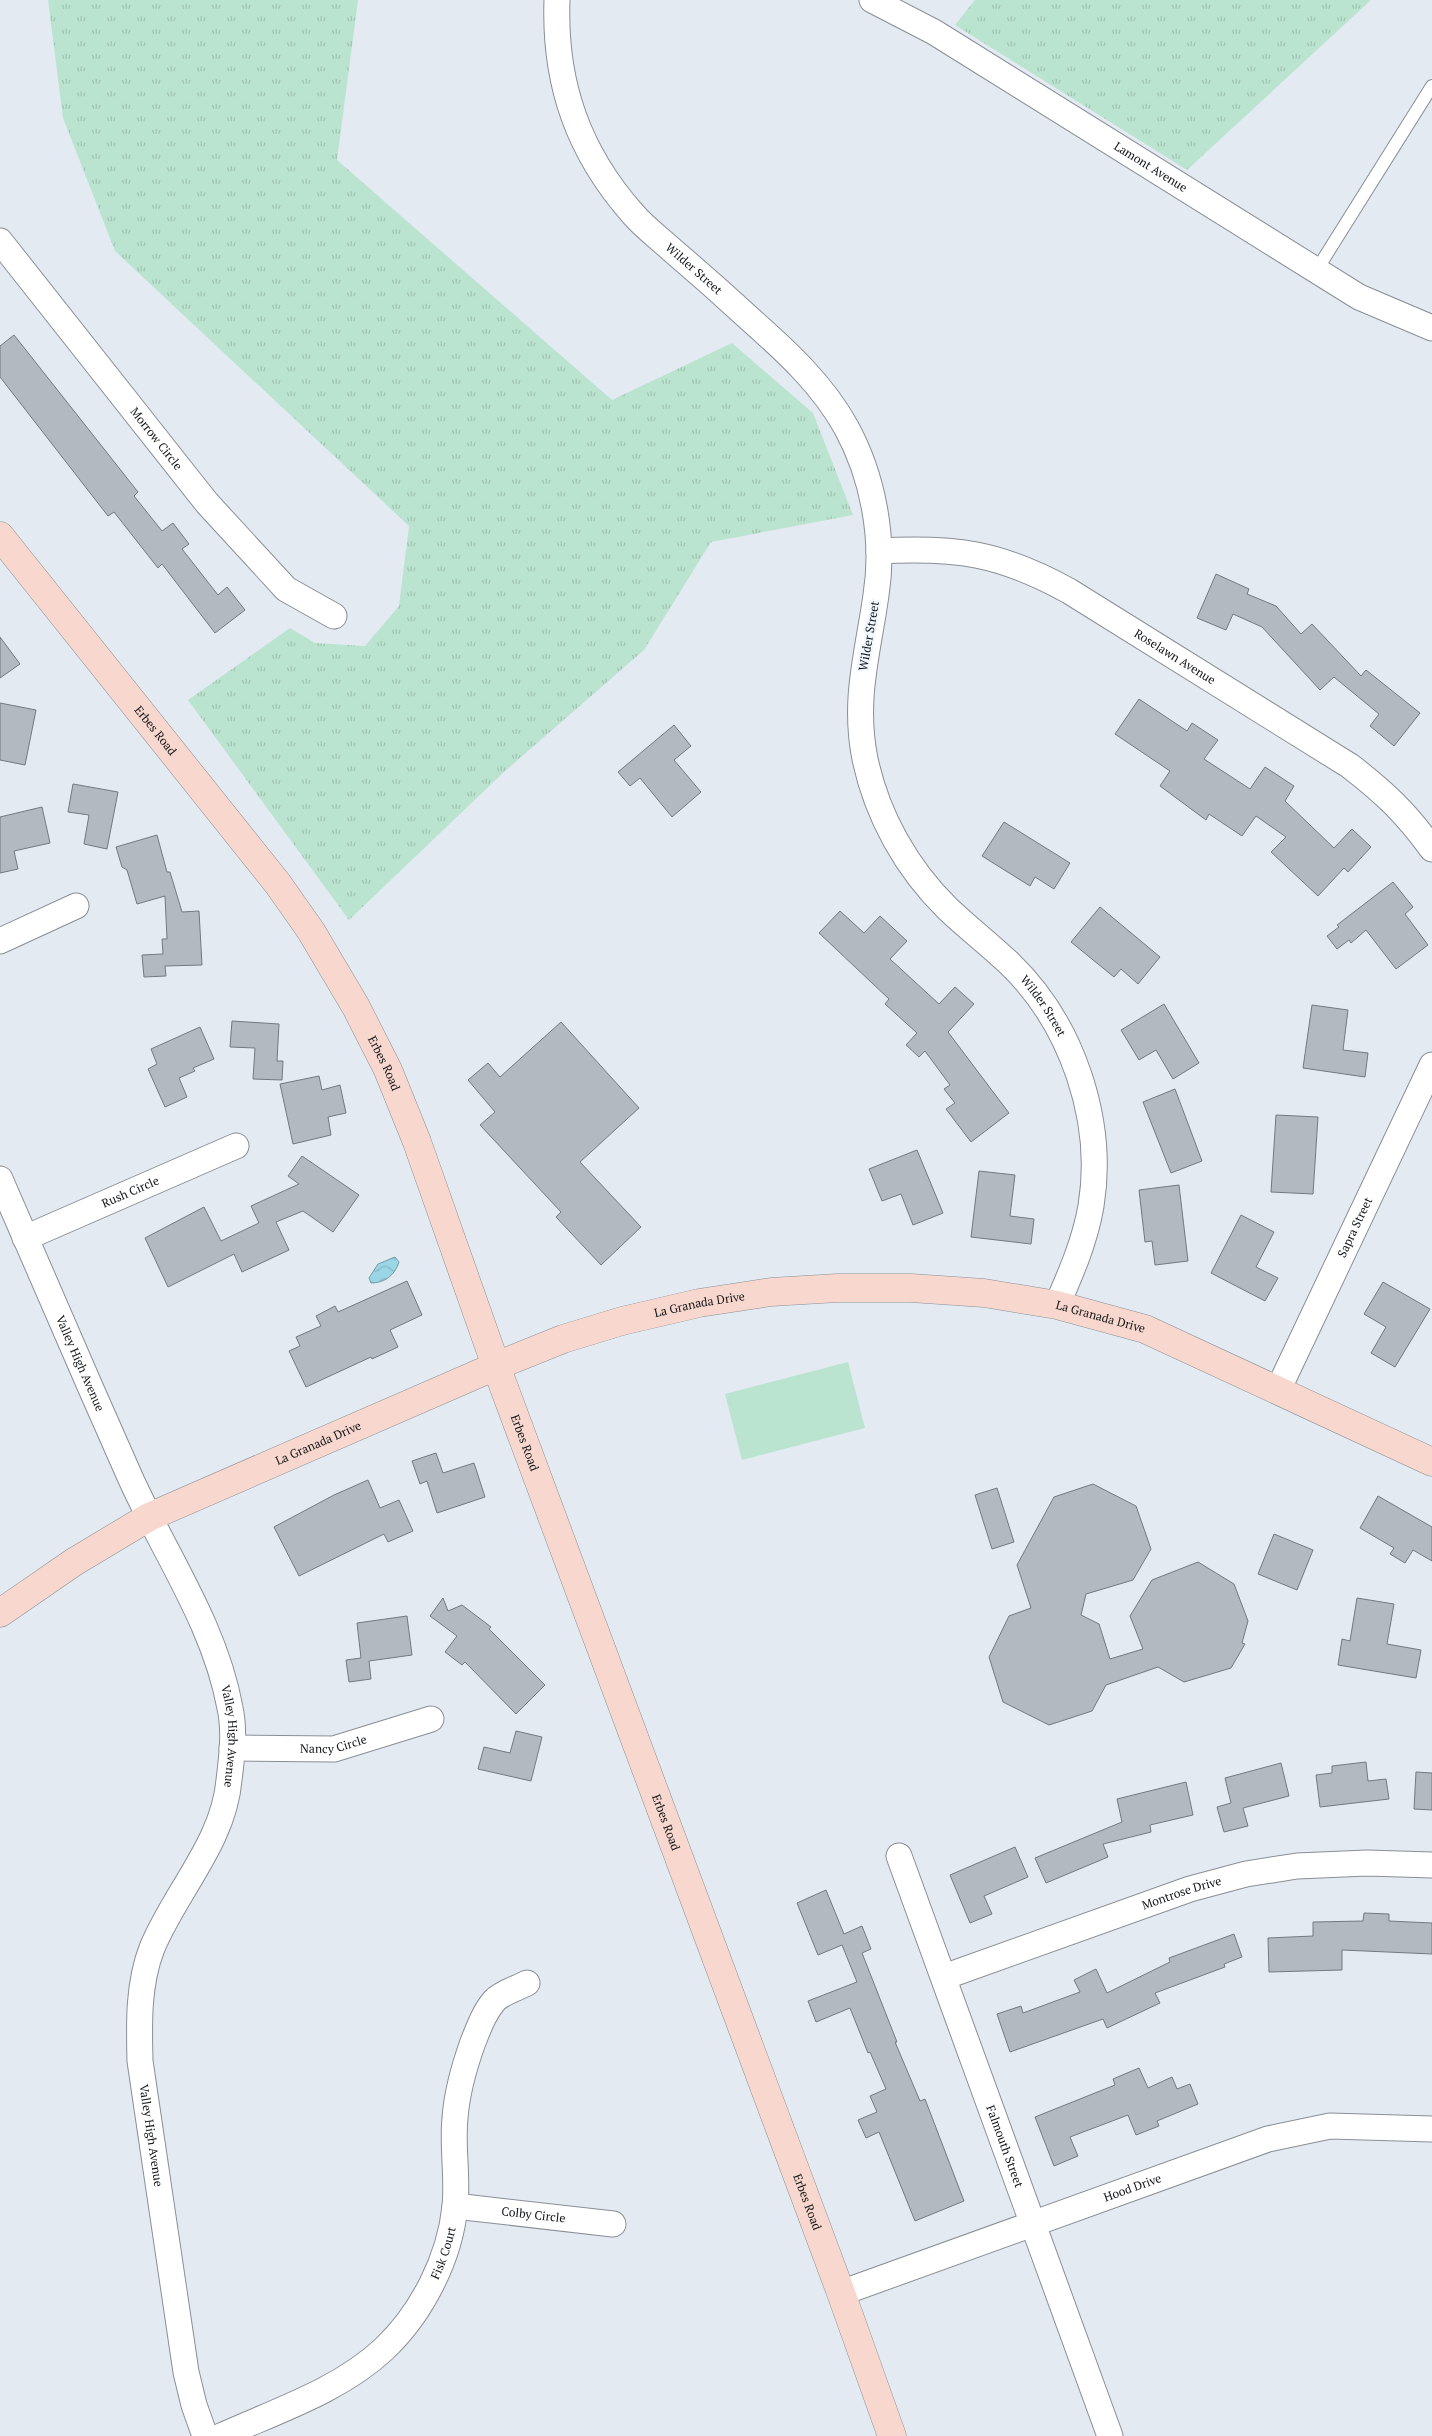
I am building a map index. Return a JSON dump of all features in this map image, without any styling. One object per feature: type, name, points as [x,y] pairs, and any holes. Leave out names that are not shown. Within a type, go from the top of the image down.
[{"type":"main road","name":"Erbes Road","points":[[0,536],[278,884],[311,931],[356,1007],[388,1070],[417,1142],[496,1366],[892,2436]]},
{"type":"main road","name":"La Granada Drive","points":[[0,1613],[74,1562],[149,1517],[496,1366],[563,1339],[622,1321],[699,1303],[771,1292],[838,1288],[911,1288],[984,1294],[1057,1305],[1145,1329],[1432,1462]]},
{"type":"street","name":"Wilder Street","points":[[556,0],[557,47],[567,100],[585,146],[604,179],[635,217],[789,353],[825,393],[846,428],[862,463],[873,503],[879,551],[877,592],[863,664],[860,703],[865,758],[878,806],[899,848],[925,884],[948,909],[1012,966],[1042,1002],[1067,1044],[1086,1097],[1094,1152],[1091,1204],[1079,1256],[1057,1305]]},
{"type":"street","name":"Lamont Avenue","points":[[872,0],[934,32],[1359,297],[1432,328]]},
{"type":"street","name":"Morrow Circle","points":[[0,241],[207,503],[286,589],[334,616]]},
{"type":"street","name":"Roselawn Avenue","points":[[879,551],[926,549],[964,552],[1001,560],[1054,583],[1350,766],[1384,792],[1411,820],[1432,850]]},
{"type":"street","points":[[0,941],[76,906]]},
{"type":"street","name":"Sapra Street","points":[[1278,1390],[1432,1065]]},
{"type":"street","name":"Rush Circle","points":[[26,1238],[236,1146]]},
{"type":"street","name":"Valley High Avenue","points":[[0,1179],[149,1517],[219,1662],[231,1710],[232,1748],[228,1791],[219,1820],[152,1948],[143,1984],[139,2021],[140,2061],[186,2372],[194,2405],[205,2436]]},
{"type":"street","name":"Nancy Circle","points":[[232,1748],[334,1749],[431,1718]]},
{"type":"street","name":"Falmouth Street","points":[[899,1856],[1110,2436]]},
{"type":"street","name":"Montrose Drive","points":[[944,1977],[1190,1888],[1246,1874],[1297,1866],[1368,1863],[1432,1865]]},
{"type":"street","name":"Fisk Court","points":[[221,2436],[332,2386],[358,2370],[385,2348],[412,2317],[432,2284],[448,2243],[455,2206],[454,2120],[461,2073],[482,2020],[495,2000],[527,1983]]},
{"type":"street","name":"Hood Drive","points":[[841,2294],[1268,2139],[1330,2126],[1432,2129]]},
{"type":"street","name":"Colby Circle","points":[[455,2206],[612,2224]]},
{"type":"lane","points":[[1316,271],[1432,86]]},
{"type":"green space","points":[[48,0],[358,0],[337,160],[612,400],[732,343],[813,413],[853,515],[711,542],[644,650],[505,771],[349,920],[188,700],[290,628],[315,643],[365,646],[399,606],[409,526],[115,251],[63,118]]},
{"type":"green space","points":[[975,0],[1371,0],[1187,170],[955,25]]},
{"type":"green space","points":[[848,1362],[865,1428],[742,1460],[725,1394]]},
{"type":"water","points":[[395,1257],[399,1262],[392,1274],[381,1282],[371,1283],[369,1278],[378,1264]]},
{"type":"building","points":[[14,335],[138,492],[134,496],[162,531],[173,523],[189,544],[182,549],[218,595],[227,587],[245,610],[215,633],[162,564],[158,568],[114,512],[108,516],[0,377],[0,346]]},
{"type":"building","points":[[1216,574],[1249,589],[1247,594],[1276,606],[1301,634],[1312,624],[1361,676],[1366,670],[1420,713],[1394,746],[1370,726],[1379,714],[1334,677],[1320,690],[1262,627],[1233,614],[1226,630],[1197,618]]},
{"type":"building","points":[[0,637],[20,664],[0,678]]},
{"type":"building","points":[[1139,699],[1187,731],[1192,723],[1218,740],[1204,759],[1250,789],[1265,767],[1294,786],[1285,801],[1334,848],[1352,829],[1371,847],[1348,872],[1344,868],[1318,896],[1271,852],[1286,837],[1256,816],[1242,836],[1209,814],[1206,820],[1160,786],[1170,771],[1115,734]]},
{"type":"building","points":[[0,703],[36,710],[25,765],[0,760]]},
{"type":"building","points":[[674,725],[691,746],[674,760],[701,792],[672,817],[640,778],[630,786],[618,772]]},
{"type":"building","points":[[73,784],[118,792],[107,849],[84,844],[89,815],[68,812]]},
{"type":"building","points":[[42,807],[50,843],[14,851],[18,869],[0,873],[0,817]]},
{"type":"building","points":[[1004,822],[1070,863],[1054,889],[1035,877],[1030,886],[982,856]]},
{"type":"building","points":[[157,835],[167,872],[170,872],[182,912],[199,911],[202,965],[165,966],[166,976],[144,977],[142,955],[163,954],[162,939],[167,939],[165,896],[137,904],[127,870],[122,867],[116,847]]},
{"type":"building","points":[[1393,882],[1413,907],[1405,914],[1428,945],[1396,969],[1366,930],[1351,943],[1349,940],[1337,949],[1327,936],[1339,927],[1337,925]]},
{"type":"building","points":[[1100,907],[1160,957],[1138,984],[1121,969],[1114,977],[1071,942]]},
{"type":"building","points":[[840,911],[864,933],[880,916],[907,941],[890,959],[939,1004],[955,987],[974,1004],[948,1032],[1009,1113],[971,1142],[946,1109],[955,1103],[944,1089],[950,1085],[925,1051],[919,1057],[906,1045],[917,1033],[885,1004],[889,999],[819,933]]},
{"type":"building","points":[[1164,1004],[1199,1063],[1173,1079],[1156,1050],[1139,1060],[1121,1030]]},
{"type":"building","points":[[1312,1005],[1348,1010],[1343,1050],[1368,1053],[1365,1077],[1303,1068]]},
{"type":"building","points":[[232,1021],[279,1024],[277,1061],[283,1061],[282,1080],[253,1079],[255,1048],[230,1047]]},
{"type":"building","points":[[561,1022],[639,1108],[580,1162],[641,1227],[601,1265],[556,1217],[561,1212],[480,1125],[495,1112],[468,1080],[488,1063],[500,1077]]},
{"type":"building","points":[[200,1027],[214,1059],[193,1068],[195,1071],[179,1078],[187,1097],[165,1107],[148,1069],[157,1064],[151,1049]]},
{"type":"building","points":[[319,1076],[322,1090],[340,1085],[346,1113],[328,1117],[331,1135],[293,1144],[280,1084]]},
{"type":"building","points":[[1175,1089],[1202,1161],[1171,1173],[1143,1102]]},
{"type":"building","points":[[1276,1115],[1318,1117],[1313,1194],[1271,1192]]},
{"type":"building","points":[[917,1150],[943,1213],[913,1225],[901,1194],[882,1201],[869,1169]]},
{"type":"building","points":[[302,1156],[359,1195],[333,1232],[303,1211],[276,1222],[289,1250],[242,1272],[234,1254],[168,1287],[145,1238],[204,1207],[221,1241],[259,1223],[251,1206],[299,1184],[288,1176]]},
{"type":"building","points":[[979,1171],[1015,1175],[1010,1216],[1034,1219],[1031,1244],[971,1237]]},
{"type":"building","points":[[1179,1185],[1188,1261],[1155,1265],[1152,1241],[1145,1242],[1139,1190]]},
{"type":"building","points":[[1241,1215],[1274,1232],[1256,1267],[1278,1278],[1265,1301],[1211,1273]]},
{"type":"building","points":[[407,1281],[422,1315],[390,1330],[398,1347],[372,1359],[371,1357],[306,1387],[289,1351],[300,1346],[296,1337],[321,1326],[316,1316],[335,1306],[338,1312]]},
{"type":"building","points":[[1383,1282],[1430,1309],[1395,1367],[1371,1353],[1386,1327],[1364,1314]]},
{"type":"building","points":[[436,1453],[443,1473],[474,1463],[485,1497],[437,1513],[427,1481],[420,1484],[412,1461]]},
{"type":"building","points":[[368,1480],[380,1508],[399,1500],[413,1531],[388,1542],[384,1534],[299,1576],[274,1527],[334,1495]]},
{"type":"building","points":[[1093,1484],[1136,1506],[1151,1549],[1133,1580],[1086,1594],[1081,1615],[1099,1624],[1110,1659],[1143,1649],[1130,1616],[1152,1580],[1198,1562],[1234,1584],[1248,1621],[1242,1643],[1245,1644],[1231,1668],[1184,1682],[1158,1667],[1106,1685],[1092,1711],[1049,1725],[1003,1702],[989,1657],[1009,1616],[1031,1608],[1017,1565],[1054,1497]]},
{"type":"building","points":[[997,1488],[1014,1542],[992,1549],[975,1495]]},
{"type":"building","points":[[1378,1496],[1432,1527],[1432,1561],[1413,1550],[1405,1563],[1390,1554],[1394,1548],[1360,1528]]},
{"type":"building","points":[[1274,1534],[1313,1550],[1297,1590],[1258,1574]]},
{"type":"building","points":[[443,1598],[448,1611],[462,1605],[491,1627],[489,1629],[545,1685],[516,1714],[465,1662],[462,1665],[445,1652],[457,1636],[430,1616]]},
{"type":"building","points":[[1357,1598],[1394,1604],[1387,1644],[1421,1650],[1416,1678],[1338,1665],[1342,1639],[1350,1641]]},
{"type":"building","points":[[407,1616],[412,1655],[369,1661],[371,1679],[349,1682],[346,1660],[361,1658],[357,1623]]},
{"type":"building","points":[[516,1731],[542,1737],[531,1781],[478,1769],[484,1747],[510,1753]]},
{"type":"building","points":[[1366,1762],[1368,1781],[1386,1779],[1389,1799],[1320,1807],[1316,1775],[1332,1773],[1332,1766]]},
{"type":"building","points":[[1281,1763],[1289,1796],[1243,1808],[1248,1826],[1224,1832],[1217,1807],[1231,1803],[1225,1778]]},
{"type":"building","points":[[1416,1772],[1432,1773],[1432,1810],[1414,1809]]},
{"type":"building","points":[[1186,1782],[1193,1815],[1150,1825],[1151,1832],[1103,1844],[1108,1857],[1046,1883],[1035,1858],[1122,1822],[1117,1799]]},
{"type":"building","points":[[1015,1847],[1028,1877],[984,1896],[992,1914],[970,1923],[950,1875]]},
{"type":"building","points":[[826,1890],[844,1934],[862,1926],[871,1949],[862,1953],[897,2042],[895,2042],[920,2101],[925,2099],[964,2201],[915,2221],[879,2132],[866,2138],[858,2120],[877,2112],[870,2096],[886,2089],[870,2052],[868,2053],[850,2008],[816,2022],[808,2001],[857,1982],[842,1945],[818,1955],[797,1903]]},
{"type":"building","points":[[1364,1913],[1389,1914],[1389,1921],[1432,1923],[1432,1954],[1342,1950],[1342,1970],[1269,1972],[1268,1938],[1313,1936],[1313,1922],[1363,1921]]},
{"type":"building","points":[[1234,1934],[1242,1957],[1224,1964],[1225,1967],[1155,1993],[1160,2003],[1107,2028],[1103,2019],[1010,2052],[997,2014],[1021,2006],[1023,2013],[1080,1992],[1074,1980],[1096,1969],[1107,1993],[1170,1962],[1169,1958]]},
{"type":"building","points":[[1139,2068],[1148,2088],[1172,2077],[1177,2089],[1190,2084],[1198,2104],[1157,2121],[1159,2126],[1136,2135],[1128,2115],[1070,2137],[1078,2156],[1054,2166],[1035,2117],[1115,2085],[1113,2079]]}]
